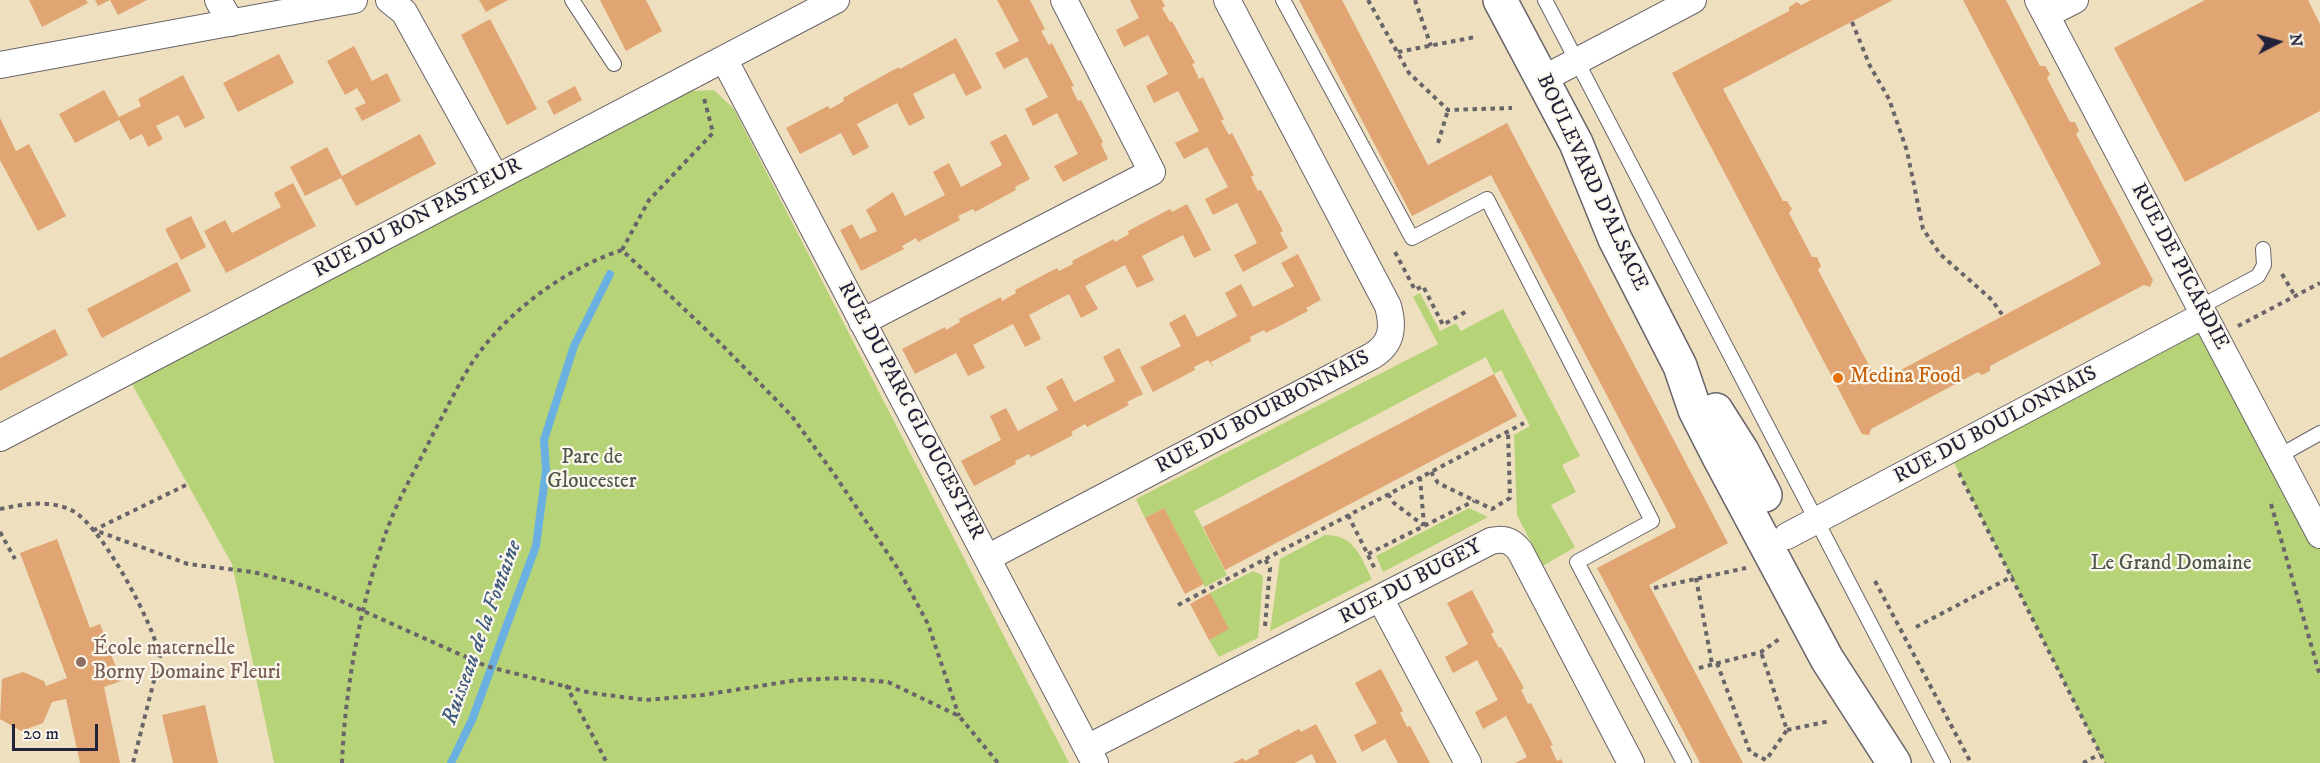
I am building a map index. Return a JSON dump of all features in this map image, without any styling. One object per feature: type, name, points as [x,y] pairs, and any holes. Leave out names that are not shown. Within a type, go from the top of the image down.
[{"type":"street","points":[[218,0],[231,23]]},
{"type":"street","points":[[1,60],[231,23],[354,0]]},
{"type":"street","points":[[389,0],[405,12],[496,178]]},
{"type":"street","name":"RUE DU BON PASTEUR","points":[[0,438],[724,59],[801,8],[836,0]]},
{"type":"street","points":[[862,321],[1152,171],[1064,0]]},
{"type":"street","name":"RUE DU BOURBONNAIS","points":[[987,558],[1372,356],[1387,344],[1391,335],[1392,325],[1388,306],[1227,0]]},
{"type":"street","name":"BOULEVARD D'ALSACE","points":[[1500,0],[1576,143],[1615,239],[1680,366],[1695,410],[1827,659],[1841,706],[1894,763]]},
{"type":"street","points":[[1543,79],[1693,0]]},
{"type":"street","points":[[2042,7],[2075,0]]},
{"type":"street","name":"RUE DE PICARDIE","points":[[2042,7],[2320,535]]},
{"type":"street","name":"RUE DU PARC GLOUCESTER","points":[[724,59],[1091,756]]},
{"type":"street","name":"RUE DU BOULONNAIS","points":[[1787,536],[2207,320]]},
{"type":"street","name":"BOULEVARD D'ALSACE","points":[[1680,366],[1719,414],[1736,442],[1824,609],[1841,706]]},
{"type":"street","name":"RUE DU BUGEY","points":[[1091,756],[1262,660],[1491,541],[1501,539],[1514,543],[1631,763]]},
{"type":"street","points":[[1384,597],[1468,763]]},
{"type":"lane","points":[[572,0],[614,64]]},
{"type":"lane","points":[[1283,0],[1412,238],[1487,199],[1652,521],[1577,562],[1684,763]]},
{"type":"lane","points":[[1545,0],[1575,62],[1943,763]]},
{"type":"lane","points":[[2207,320],[2258,276],[2264,265],[2264,249]]},
{"type":"lane","points":[[2278,456],[2320,433]]},
{"type":"path","points":[[1368,0],[1409,73],[1448,110],[1512,108]]},
{"type":"path","points":[[1415,0],[1431,46]]},
{"type":"path","points":[[1852,22],[1870,66],[1889,99],[1907,151],[1923,229],[1940,254],[1992,300],[2003,316]]},
{"type":"path","points":[[1398,52],[1475,37]]},
{"type":"path","points":[[342,763],[348,694],[364,613],[378,558],[398,503],[445,411],[481,350],[504,325],[566,276],[622,250],[649,200],[713,133],[699,72]]},
{"type":"path","points":[[1438,143],[1448,110]]},
{"type":"path","points":[[1390,242],[1415,291],[1423,286],[1443,325],[1467,311]]},
{"type":"path","points":[[622,250],[711,334],[791,415],[899,570],[928,624],[959,716],[998,763]]},
{"type":"path","points":[[2207,320],[2320,283]]},
{"type":"path","points":[[1178,605],[1524,423]]},
{"type":"path","points":[[1431,472],[1438,483],[1492,509],[1510,498],[1508,432]]},
{"type":"path","points":[[1948,452],[2013,576],[2105,763]]},
{"type":"path","points":[[1420,477],[1424,526]]},
{"type":"path","points":[[94,530],[186,485]]},
{"type":"path","points":[[1388,495],[1394,504],[1424,526]]},
{"type":"path","points":[[2270,499],[2320,676]]},
{"type":"path","points":[[1368,554],[1474,500]]},
{"type":"path","points":[[0,509],[27,504],[50,504],[73,511],[94,530],[147,621],[156,639],[160,657],[139,747],[133,763]]},
{"type":"path","points":[[1348,515],[1368,554],[1384,597]]},
{"type":"path","points":[[94,530],[188,564],[253,572],[292,582],[321,592],[486,666],[591,693],[646,700],[703,695],[797,680],[843,678],[888,682],[959,716]]},
{"type":"path","points":[[0,532],[15,559]]},
{"type":"path","points":[[1262,660],[1270,568],[1265,559]]},
{"type":"path","points":[[1653,588],[1752,566]]},
{"type":"path","points":[[1916,627],[2013,576]]},
{"type":"path","points":[[1696,579],[1715,663],[1750,752],[1766,761],[1787,730],[1841,706]]},
{"type":"path","points":[[1699,668],[1761,652],[1788,634]]},
{"type":"path","points":[[1761,652],[1787,730]]},
{"type":"path","points":[[566,686],[607,763]]},
{"type":"path","points":[[2083,763],[2100,754]]},
{"type":"green space","name":"Parc de Gloucester","points":[[714,90],[734,109],[1069,763],[274,763],[232,564],[132,384],[692,91]]},
{"type":"green space","points":[[1420,293],[1440,331],[1456,323],[1461,331],[1503,309],[1580,456],[1562,465],[1576,492],[1551,505],[1575,547],[1543,566],[1517,515],[1514,435],[1530,426],[1501,370],[1494,374],[1486,357],[1194,511],[1227,575],[1205,587],[1164,508],[1145,518],[1136,499],[1438,344],[1413,297]]},
{"type":"green space","name":"Le Grand Domaine","points":[[2204,315],[2320,535],[2320,763],[2105,763],[1948,451]]},
{"type":"green space","points":[[1469,508],[1488,517],[1383,572],[1376,556]]},
{"type":"green space","points":[[1325,535],[1335,536],[1350,543],[1360,555],[1372,579],[1270,631],[1280,559]]},
{"type":"green space","points":[[1253,571],[1262,575],[1263,579],[1258,638],[1219,657],[1209,640],[1210,593]]},
{"type":"building","points":[[29,0],[86,0],[88,3],[42,27]]},
{"type":"building","points":[[95,0],[110,0],[98,6]]},
{"type":"building","points":[[110,0],[147,0],[118,15]]},
{"type":"building","points":[[479,0],[508,0],[486,12]]},
{"type":"building","points":[[600,0],[646,0],[662,31],[626,51]]},
{"type":"building","points":[[997,0],[1030,0],[1045,29],[1041,31],[1049,45],[1052,43],[1074,86],[1071,87],[1078,101],[1081,100],[1103,142],[1101,144],[1108,159],[1063,182],[1054,166],[1078,154],[1057,113],[1033,126],[1025,109],[1048,97],[1027,57],[1004,69],[995,53],[1019,41]]},
{"type":"building","points":[[1130,0],[1162,0],[1165,6],[1162,8],[1170,22],[1172,21],[1195,63],[1192,64],[1199,79],[1203,77],[1224,119],[1221,121],[1229,135],[1232,133],[1254,175],[1251,177],[1258,191],[1261,190],[1283,231],[1280,233],[1288,248],[1243,272],[1234,255],[1257,243],[1237,203],[1213,215],[1205,199],[1228,187],[1207,147],[1184,159],[1175,143],[1199,131],[1178,91],[1154,103],[1146,86],[1168,74],[1148,35],[1124,47],[1116,30],[1139,18]]},
{"type":"building","points":[[1299,0],[1342,0],[1428,165],[1507,123],[1728,543],[1649,585],[1743,763],[1700,763],[1597,568],[1676,527],[1491,175],[1412,216]]},
{"type":"building","points":[[1811,0],[1893,0],[1723,89],[1783,201],[1787,201],[1792,209],[1789,213],[1812,257],[1817,257],[1821,266],[1818,270],[1878,382],[2101,264],[1963,0],[2006,0],[2040,66],[2045,66],[2050,74],[2047,78],[2070,122],[2075,122],[2079,131],[2076,134],[2153,280],[2150,287],[2144,285],[1990,366],[1990,371],[1982,375],[1978,372],[1871,429],[1869,435],[1862,434],[1672,73],[1789,11],[1789,7],[1797,2],[1801,5]]},
{"type":"building","points":[[2205,0],[2308,0],[2320,24],[2320,111],[2185,182],[2114,48]]},
{"type":"building","points":[[490,19],[537,109],[507,125],[461,35]]},
{"type":"building","points":[[956,38],[982,88],[966,96],[954,73],[913,94],[925,118],[909,126],[897,103],[857,124],[869,147],[853,156],[841,133],[800,154],[786,128],[828,106],[830,109],[844,101],[843,98]]},
{"type":"building","points":[[354,46],[372,81],[387,73],[401,101],[362,121],[355,108],[366,103],[357,88],[345,95],[327,61]]},
{"type":"building","points":[[279,54],[294,83],[238,112],[223,83]]},
{"type":"building","points":[[183,75],[205,118],[185,128],[178,115],[156,126],[163,139],[148,147],[142,134],[130,140],[119,120],[75,143],[59,114],[104,90],[119,117],[141,106],[138,99]]},
{"type":"building","points":[[575,86],[582,100],[554,115],[547,101]]},
{"type":"building","points":[[0,118],[16,151],[29,144],[66,216],[38,231],[0,160]]},
{"type":"building","points":[[420,134],[436,164],[356,206],[341,178],[305,196],[290,167],[327,147],[342,176]]},
{"type":"building","points":[[1006,134],[1030,179],[1015,187],[1016,190],[975,212],[973,209],[958,216],[960,220],[918,242],[916,238],[902,246],[904,249],[861,271],[840,230],[852,224],[860,239],[877,231],[866,210],[893,192],[905,216],[945,195],[933,172],[949,163],[961,187],[1002,165],[990,142]]},
{"type":"building","points":[[293,183],[316,226],[226,273],[204,231],[225,220],[232,233],[281,207],[274,193]]},
{"type":"building","points":[[1187,204],[1211,250],[1194,258],[1183,235],[1142,256],[1154,280],[1137,288],[1125,265],[1085,286],[1098,309],[1081,318],[1069,294],[1029,315],[1041,339],[1025,347],[1013,324],[973,345],[985,368],[968,376],[956,353],[915,374],[902,349],[945,327],[946,330],[960,322],[959,319],[1001,297],[1002,301],[1016,293],[1015,290],[1057,268],[1059,271],[1073,264],[1072,261],[1114,239],[1115,242],[1129,234],[1128,231],[1170,209],[1172,212]]},
{"type":"building","points":[[191,216],[206,247],[181,260],[165,229]]},
{"type":"building","points":[[1298,254],[1321,300],[1306,308],[1308,311],[1266,333],[1264,330],[1250,337],[1251,341],[1211,362],[1214,368],[1208,360],[1194,367],[1195,370],[1153,392],[1140,367],[1181,346],[1169,323],[1185,314],[1197,337],[1237,316],[1225,293],[1241,284],[1253,307],[1294,286],[1281,263]]},
{"type":"building","points":[[177,262],[191,291],[102,338],[87,309]]},
{"type":"building","points":[[55,329],[68,355],[0,391],[0,358]]},
{"type":"building","points":[[1119,348],[1143,394],[1127,402],[1129,405],[1087,427],[1085,424],[1071,432],[1073,435],[1031,457],[1029,454],[1015,461],[1016,464],[974,486],[961,461],[1001,440],[990,416],[1006,408],[1018,431],[1058,410],[1046,387],[1062,378],[1074,402],[1115,381],[1103,357]]},
{"type":"building","points":[[1494,374],[1517,416],[1225,570],[1203,527]]},
{"type":"building","points":[[1164,508],[1204,584],[1185,594],[1145,518]]},
{"type":"building","points":[[57,539],[90,628],[100,624],[121,681],[104,687],[120,763],[80,763],[66,699],[52,702],[43,723],[21,731],[0,719],[2,679],[23,672],[44,681],[46,686],[67,678],[20,553]]},
{"type":"building","points":[[1472,590],[1494,632],[1491,634],[1524,688],[1521,690],[1528,704],[1531,703],[1553,745],[1550,746],[1557,761],[1561,759],[1563,763],[1515,763],[1527,757],[1506,716],[1483,729],[1475,712],[1498,700],[1477,660],[1453,673],[1445,657],[1468,644],[1447,603]]},
{"type":"building","points":[[1210,593],[1229,629],[1209,640],[1190,604]]},
{"type":"building","points":[[1381,669],[1403,711],[1400,713],[1407,727],[1410,726],[1430,763],[1398,763],[1385,739],[1362,752],[1354,735],[1377,723],[1355,683]]},
{"type":"building","points":[[205,705],[218,763],[173,763],[162,715]]},
{"type":"building","points":[[1316,724],[1337,763],[1316,763],[1312,754],[1295,763],[1233,763],[1243,758],[1245,761],[1259,754],[1258,750],[1299,729],[1301,732]]},
{"type":"waterway","name":"Ruisseau de la Fontaine","points":[[451,763],[472,720],[536,546],[546,470],[544,440],[574,346],[610,274]]},
{"type":"place","name":"Medina Food","points":[[1838,378]]},
{"type":"place","name":"École maternelle Borny Domaine Fleuri","points":[[81,662]]}]
